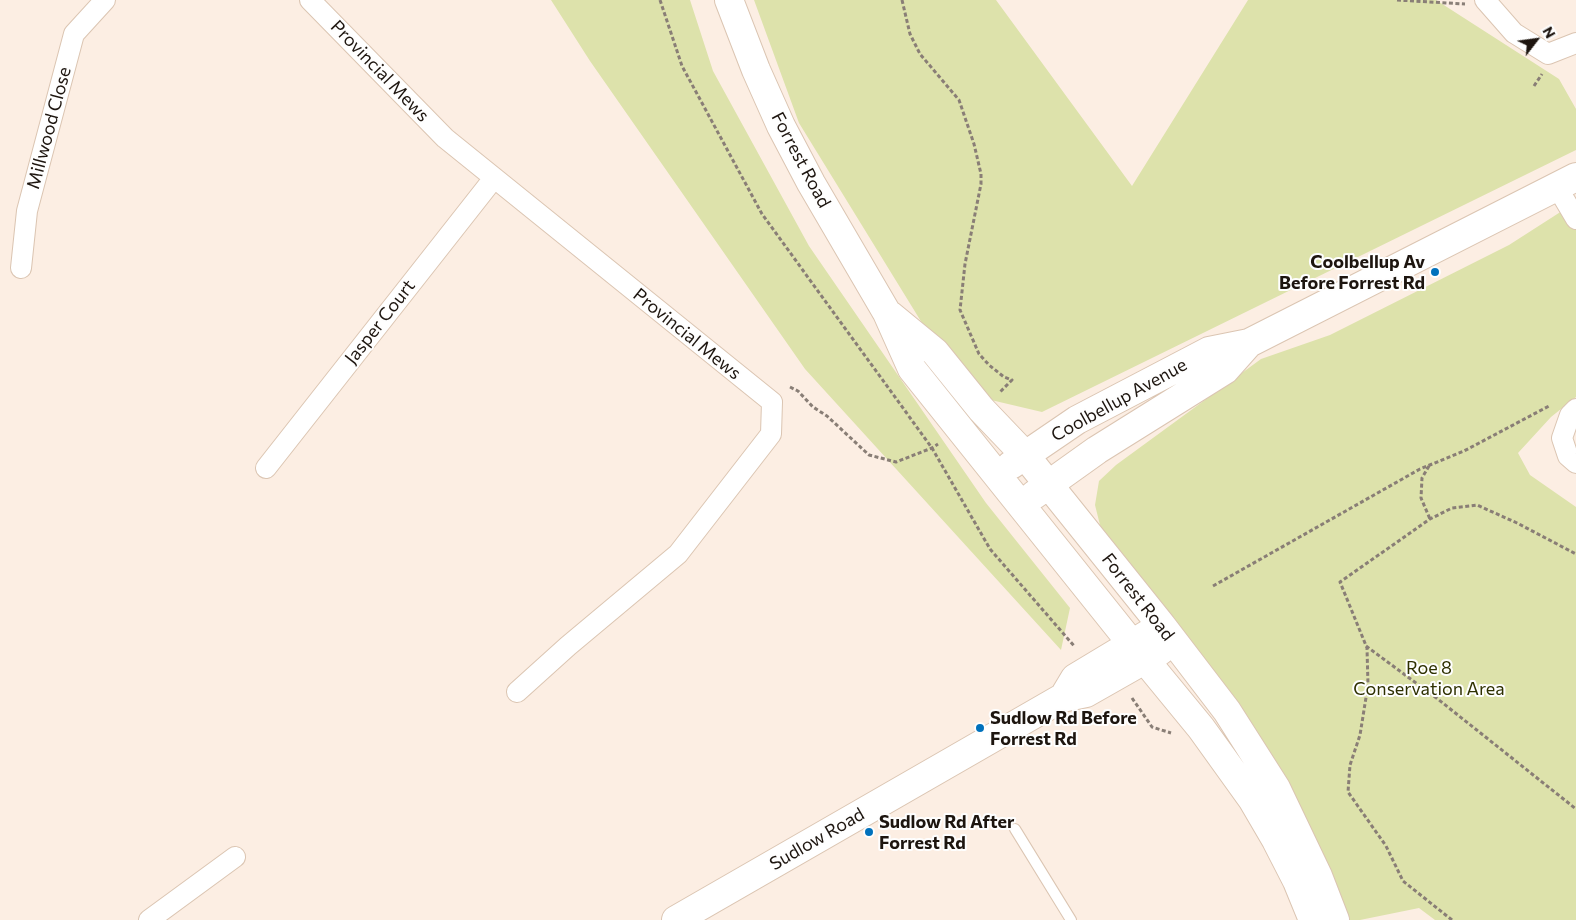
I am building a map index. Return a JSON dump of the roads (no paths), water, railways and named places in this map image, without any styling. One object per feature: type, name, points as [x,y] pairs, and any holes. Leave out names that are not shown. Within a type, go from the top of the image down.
[{"type":"main road","name":"Forrest Road","points":[[729,0],[756,70],[781,126],[811,183],[887,312],[912,369],[1201,728],[1252,799],[1297,881],[1313,920]]},
{"type":"main road","name":"Coolbellup Avenue","points":[[997,476],[1024,454],[1077,420],[1209,351],[1249,344],[1566,182]]},
{"type":"main road","name":"Forrest Road","points":[[887,312],[935,352],[981,409],[1024,454],[1227,711],[1276,788],[1318,876],[1335,920]]},
{"type":"main road","name":"Coolbellup Avenue","points":[[1020,505],[1097,450],[1224,370],[1249,344]]},
{"type":"main road","name":"Sudlow Road","points":[[676,920],[1062,698],[1075,678],[1139,652],[1168,634]]},
{"type":"street","name":"Millwood Close","points":[[21,268],[27,211],[74,34],[105,0]]},
{"type":"street","name":"Provincial Mews","points":[[310,0],[445,138],[772,402],[771,434],[678,554],[568,646],[517,692]]},
{"type":"street","points":[[1485,0],[1514,33],[1548,54],[1576,43]]},
{"type":"street","name":"Jasper Court","points":[[266,468],[494,178]]},
{"type":"street","points":[[1566,182],[1576,219]]},
{"type":"street","points":[[1576,409],[1570,415],[1562,438],[1568,456],[1576,463]]},
{"type":"street","points":[[150,920],[235,857]]},
{"type":"lane","points":[[1015,829],[1071,920]]},
{"type":"place","name":"Coolbellup Av Before Forrest Rd","points":[[1435,272]]},
{"type":"place","name":"Sudlow Rd Before Forrest Rd","points":[[980,728]]},
{"type":"place","name":"Sudlow Rd After Forrest Rd","points":[[869,832]]},
{"type":"park label","name":"Roe 8 Conservation Area","points":[[1429,678]]}]
